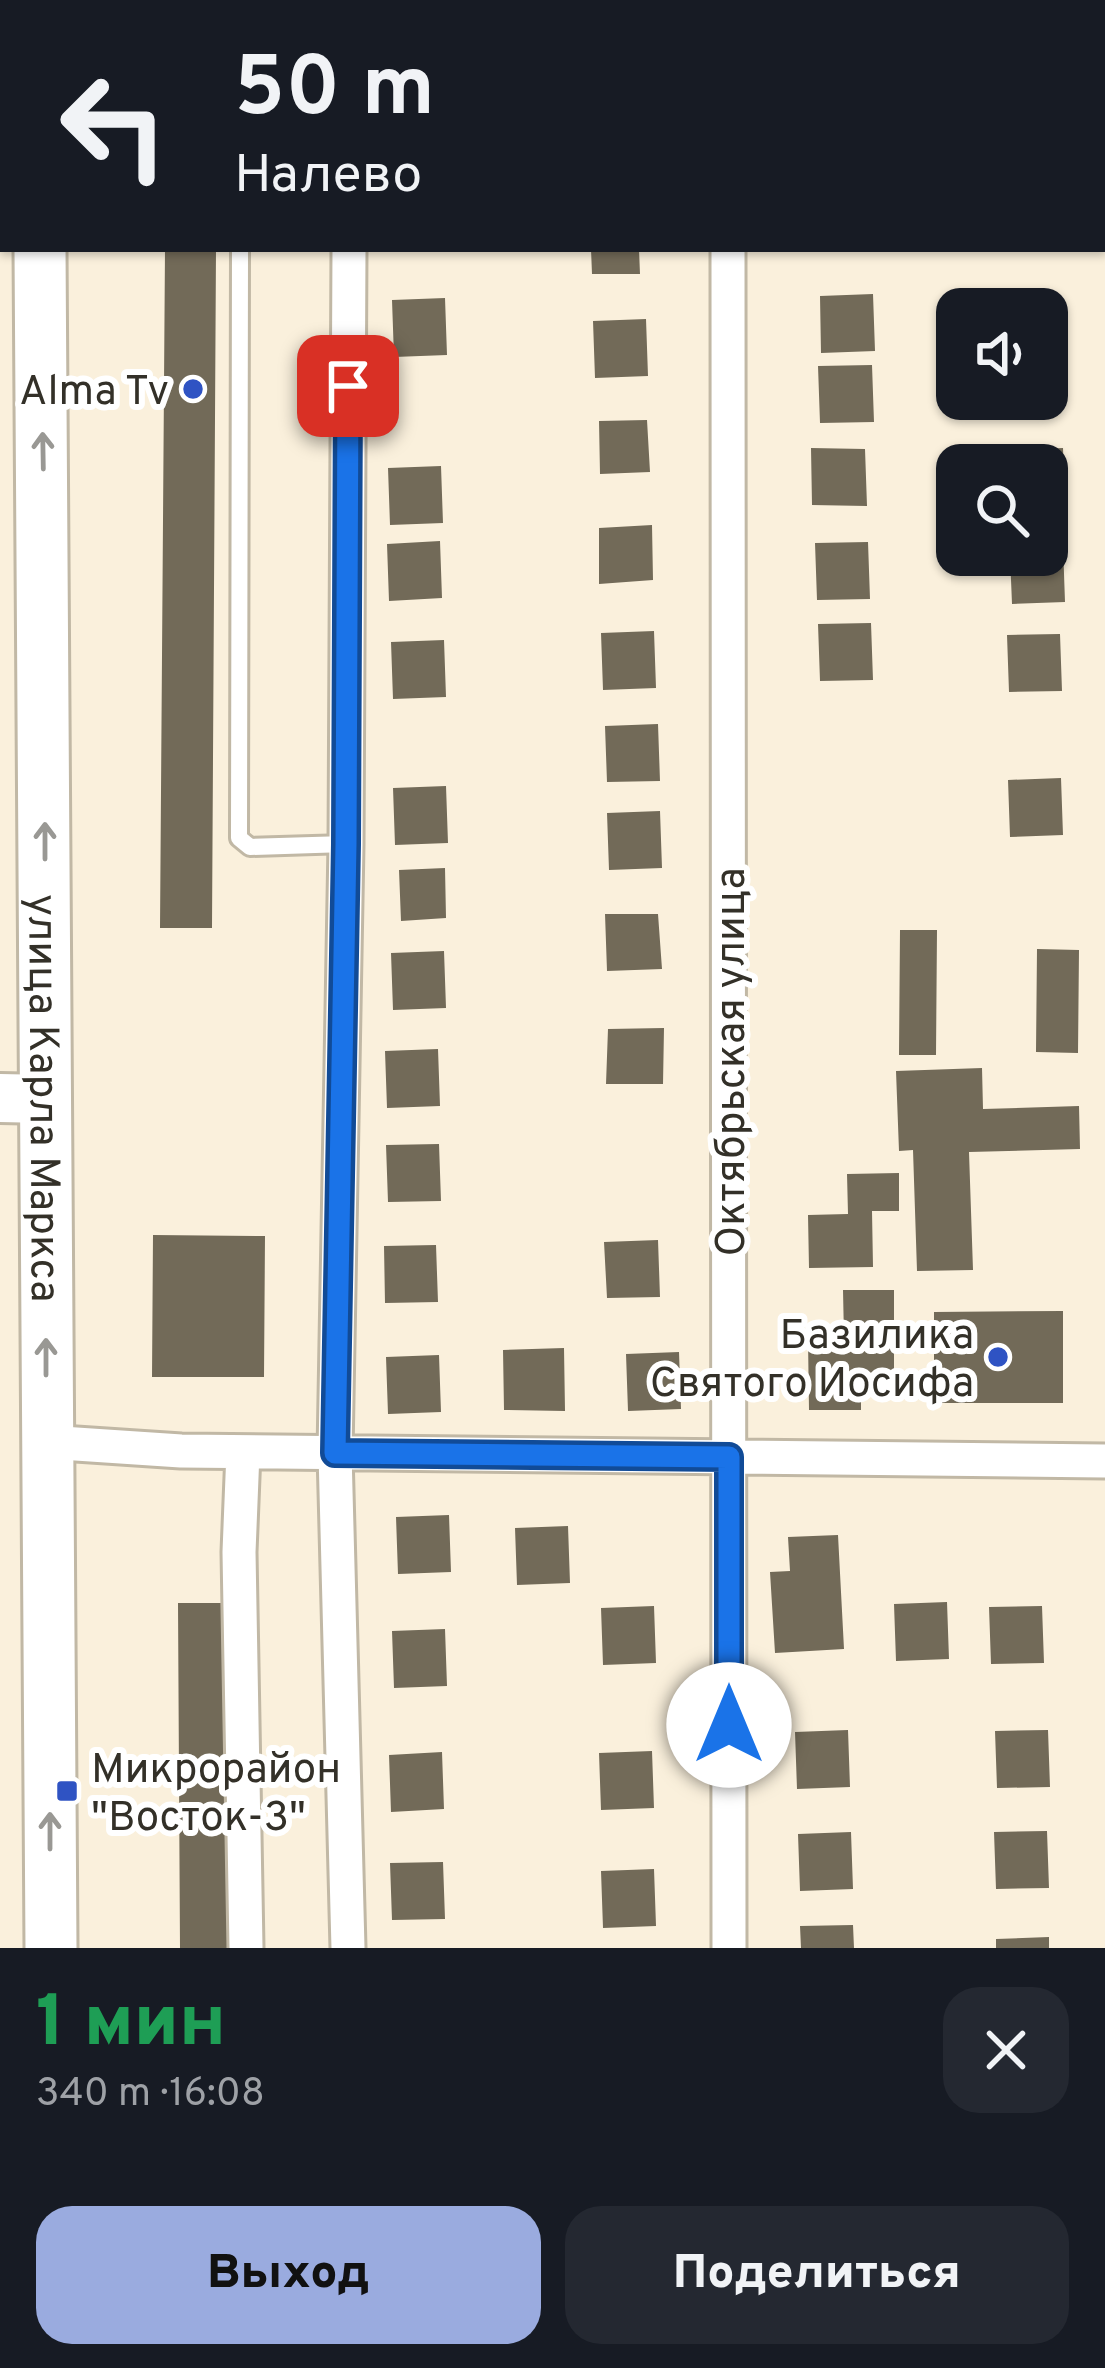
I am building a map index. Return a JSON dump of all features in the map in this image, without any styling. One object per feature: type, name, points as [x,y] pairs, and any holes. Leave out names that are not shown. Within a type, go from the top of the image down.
[{"type":"main road","name":"улица Карла Маркса","points":[[40,252],[23,1099],[46,1442],[51,1948]]},
{"type":"street","points":[[348,1948],[335,1453],[346,844],[349,252]]},
{"type":"street","name":"Октябрьская улица","points":[[728,252],[729,1948]]},
{"type":"street","points":[[46,1442],[181,1451],[1105,1461]]},
{"type":"street","points":[[243,1452],[238,1552],[247,1948]]},
{"type":"lane","points":[[240,252],[239,838],[250,847],[346,844]]},
{"type":"building","points":[[165,252],[216,252],[212,928],[160,928]]},
{"type":"building","points":[[591,252],[639,252],[640,274],[592,274]]},
{"type":"building","points":[[873,294],[875,351],[821,353],[820,296]]},
{"type":"building","points":[[445,298],[447,355],[394,357],[392,300]]},
{"type":"building","points":[[646,319],[648,376],[595,378],[593,321]]},
{"type":"building","points":[[872,365],[874,422],[820,423],[818,366]]},
{"type":"building","points":[[647,420],[650,472],[600,474],[599,421]]},
{"type":"building","points":[[811,448],[865,449],[867,506],[812,505]]},
{"type":"building","points":[[441,466],[443,523],[390,525],[388,468]]},
{"type":"building","points":[[652,525],[653,580],[599,584],[599,528]]},
{"type":"building","points":[[440,541],[442,598],[389,601],[387,544]]},
{"type":"building","points":[[868,542],[870,599],[817,600],[815,543]]},
{"type":"building","points":[[1011,576],[1064,576],[1065,602],[1012,604]]},
{"type":"building","points":[[871,623],[873,680],[820,681],[818,624]]},
{"type":"building","points":[[654,631],[656,688],[603,690],[601,633]]},
{"type":"building","points":[[1060,634],[1062,691],[1009,692],[1007,635]]},
{"type":"building","points":[[444,640],[446,697],[393,699],[391,642]]},
{"type":"building","points":[[658,724],[660,781],[607,782],[605,726]]},
{"type":"building","points":[[1061,778],[1063,835],[1010,837],[1008,780]]},
{"type":"building","points":[[446,786],[448,843],[395,845],[393,788]]},
{"type":"building","points":[[660,811],[662,868],[609,870],[607,813]]},
{"type":"building","points":[[445,868],[446,918],[401,921],[399,870]]},
{"type":"building","points":[[605,914],[658,914],[662,969],[607,971]]},
{"type":"building","points":[[900,930],[937,930],[936,1055],[899,1055]]},
{"type":"building","points":[[1037,949],[1079,950],[1078,1053],[1036,1052]]},
{"type":"building","points":[[444,951],[446,1008],[393,1010],[391,953]]},
{"type":"building","points":[[664,1028],[663,1084],[606,1084],[608,1029]]},
{"type":"building","points":[[438,1049],[440,1106],[387,1108],[385,1051]]},
{"type":"building","points":[[982,1068],[983,1109],[1079,1106],[1080,1149],[969,1152],[973,1270],[917,1271],[913,1150],[899,1151],[896,1071]]},
{"type":"building","points":[[439,1144],[441,1201],[388,1202],[386,1145]]},
{"type":"building","points":[[899,1173],[899,1211],[872,1211],[873,1267],[809,1268],[808,1215],[848,1214],[847,1174]]},
{"type":"building","points":[[153,1235],[265,1236],[264,1377],[152,1377]]},
{"type":"building","points":[[658,1240],[660,1297],[607,1298],[604,1242]]},
{"type":"building","points":[[436,1245],[438,1302],[385,1303],[384,1246]]},
{"type":"building","points":[[843,1290],[894,1290],[894,1378],[861,1379],[861,1410],[809,1410],[808,1339],[844,1338]]},
{"type":"building","name":"Базилика Святого Иосифа","points":[[1063,1311],[1063,1403],[934,1403],[934,1312]]},
{"type":"building","points":[[564,1348],[565,1411],[504,1410],[503,1350]]},
{"type":"building","points":[[679,1352],[681,1409],[628,1411],[626,1354]]},
{"type":"building","points":[[439,1355],[441,1412],[388,1414],[386,1357]]},
{"type":"building","points":[[449,1515],[451,1572],[398,1574],[396,1517]]},
{"type":"building","points":[[568,1526],[570,1583],[517,1585],[515,1528]]},
{"type":"building","points":[[838,1535],[844,1649],[775,1653],[770,1572],[790,1571],[788,1537]]},
{"type":"building","points":[[947,1602],[949,1659],[896,1661],[894,1604]]},
{"type":"building","points":[[178,1603],[229,1603],[231,1948],[180,1948]]},
{"type":"building","points":[[654,1606],[656,1663],[603,1665],[601,1608]]},
{"type":"building","points":[[1042,1606],[1044,1663],[991,1664],[989,1607]]},
{"type":"building","points":[[445,1629],[447,1686],[394,1688],[392,1631]]},
{"type":"building","points":[[848,1730],[850,1787],[797,1789],[795,1732]]},
{"type":"building","points":[[1048,1730],[1050,1787],[997,1788],[995,1731]]},
{"type":"building","points":[[652,1751],[654,1808],[601,1810],[599,1753]]},
{"type":"building","points":[[442,1752],[444,1809],[391,1812],[389,1755]]},
{"type":"building","points":[[1047,1831],[1049,1888],[996,1889],[994,1832]]},
{"type":"building","points":[[851,1832],[853,1889],[800,1891],[798,1834]]},
{"type":"building","points":[[443,1862],[445,1919],[392,1920],[390,1863]]},
{"type":"building","points":[[654,1869],[656,1926],[603,1928],[601,1871]]},
{"type":"building","points":[[853,1925],[854,1948],[801,1948],[800,1926]]},
{"type":"building","points":[[1049,1937],[1049,1948],[996,1948],[996,1939]]},
{"type":"place","name":"Alma Tv","points":[[193,389]]},
{"type":"place","name":"Базилика Святого Иосифа","points":[[998,1357]]},
{"type":"place","name":"Микрорайон \"Восток-3\"","points":[[67,1791]]},
{"type":"route","points":[[348,386],[335,1453],[729,1457],[729,1725]]}]
